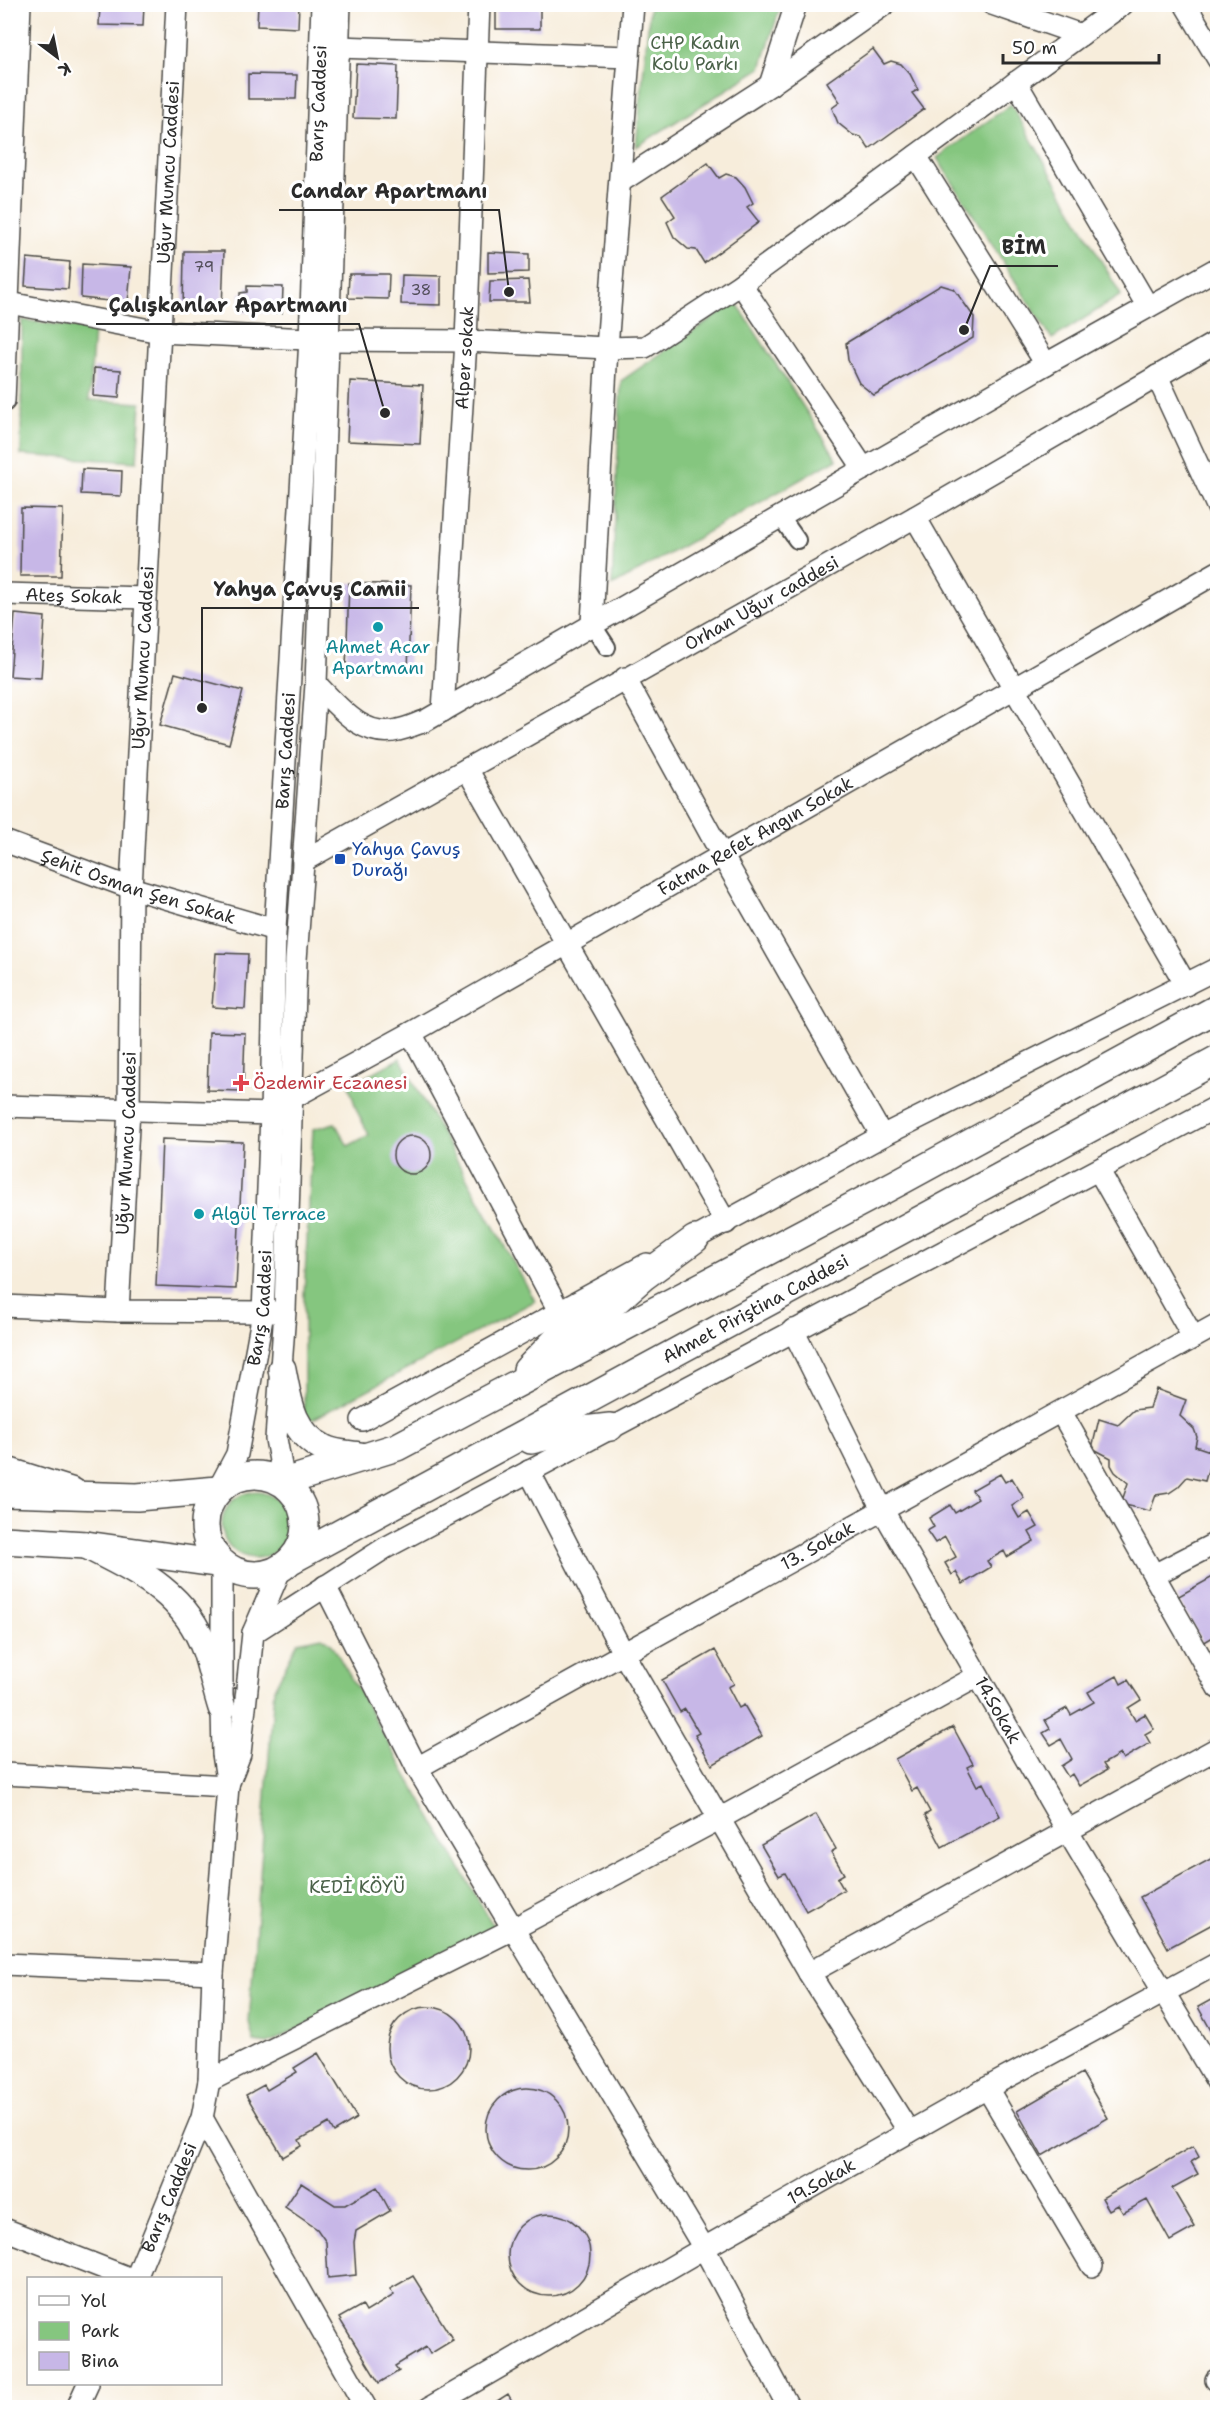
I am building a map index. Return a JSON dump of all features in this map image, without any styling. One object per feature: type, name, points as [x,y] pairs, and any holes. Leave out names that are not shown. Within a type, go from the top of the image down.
[{"type":"street","points":[[4,401],[6,302],[20,4]]},
{"type":"street","name":"Uğur Mumcu Caddesi","points":[[118,1311],[129,1109],[131,888],[177,4]]},
{"type":"street","name":"Barış Caddesi","points":[[284,1482],[276,1439],[285,1311],[296,960],[316,684],[322,4]]},
{"type":"street","name":"Barış Caddesi","points":[[218,1490],[237,1454],[263,1313],[272,1114],[275,930],[320,339],[340,4]]},
{"type":"street","name":"Alper sokak","points":[[443,711],[466,341],[479,4]]},
{"type":"street","points":[[607,647],[592,624],[607,348],[633,4]]},
{"type":"street","points":[[770,85],[796,4]]},
{"type":"street","points":[[620,182],[770,85],[885,4]]},
{"type":"street","points":[[992,4],[1081,35]]},
{"type":"street","points":[[6,302],[160,332],[320,339],[466,341],[607,348],[645,347],[741,284],[1123,4]]},
{"type":"street","points":[[1185,4],[1218,58]]},
{"type":"street","points":[[338,47],[629,57]]},
{"type":"street","points":[[1016,82],[1148,307]]},
{"type":"street","points":[[916,156],[1046,364]]},
{"type":"street","points":[[316,684],[346,713],[368,729],[396,731],[425,721],[1046,364],[1218,268]]},
{"type":"street","points":[[741,284],[864,469]]},
{"type":"street","name":"Orhan Uğur caddesi","points":[[303,861],[915,517],[1218,341]]},
{"type":"street","points":[[1157,376],[1218,508]]},
{"type":"street","points":[[780,516],[797,540]]},
{"type":"street","points":[[915,517],[1186,985]]},
{"type":"street","name":"Fatma Refet Angın Sokak","points":[[272,1114],[292,1098],[411,1033],[1218,572]]},
{"type":"street","name":"Ateş Sokak","points":[[4,594],[146,598]]},
{"type":"street","points":[[625,678],[722,855],[882,1136]]},
{"type":"street","points":[[467,769],[726,1223]]},
{"type":"street","name":"Şehit Osman Şen Sokak","points":[[4,841],[131,888],[275,930]]},
{"type":"street","points":[[362,1420],[882,1136],[1218,968]]},
{"type":"street","points":[[284,1482],[397,1447],[897,1183],[1218,1008]]},
{"type":"street","points":[[411,1033],[559,1311]]},
{"type":"street","name":"Ahmet Piriştina Caddesi","points":[[287,1563],[1218,1059]]},
{"type":"street","points":[[4,1106],[272,1114]]},
{"type":"street","points":[[253,1633],[385,1548],[1218,1106]]},
{"type":"street","points":[[1099,1171],[1193,1337]]},
{"type":"street","points":[[511,1387],[562,1334],[610,1306],[643,1276],[695,1239]]},
{"type":"street","points":[[4,1306],[118,1311],[263,1313],[285,1311]]},
{"type":"street","name":"13. Sokak","points":[[417,1768],[1218,1324]]},
{"type":"street","name":"14.Sokak","points":[[793,1330],[882,1509],[1068,1832],[1218,2083]]},
{"type":"street","points":[[282,1369],[290,1411],[301,1432],[324,1449],[367,1457]]},
{"type":"street","points":[[1061,1412],[1218,1688]]},
{"type":"street","points":[[498,1448],[566,1432],[610,1427]]},
{"type":"street","points":[[4,1467],[98,1497]]},
{"type":"street","points":[[529,1471],[622,1653],[809,1973],[909,2132]]},
{"type":"street","points":[[228,1786],[240,1754],[253,1633],[287,1563],[302,1545],[306,1530],[305,1514],[299,1500],[284,1482],[261,1475],[246,1475],[231,1480],[218,1490],[209,1504],[204,1520],[208,1544],[222,1564],[236,1572],[251,1576],[267,1575],[287,1563]]},
{"type":"street","points":[[4,1493],[137,1497],[218,1490]]},
{"type":"street","points":[[6,1541],[86,1545],[222,1564]]},
{"type":"street","points":[[1154,1575],[1218,1542]]},
{"type":"street","points":[[86,1545],[147,1576],[172,1596],[191,1620],[205,1650],[222,1708]]},
{"type":"street","points":[[222,1564],[223,1754],[228,1786]]},
{"type":"street","points":[[325,1586],[417,1768],[704,2247],[789,2408]]},
{"type":"street","points":[[209,2081],[513,1929],[719,1819],[978,1676]]},
{"type":"street","points":[[809,1973],[1218,1748]]},
{"type":"street","points":[[4,1774],[228,1786]]},
{"type":"street","name":"Barış Caddesi","points":[[136,2277],[202,2118],[209,2081],[213,1973],[228,1786]]},
{"type":"street","name":"19.Sokak","points":[[429,2408],[704,2247],[987,2088],[1218,1963]]},
{"type":"street","points":[[4,1964],[213,1973]]},
{"type":"street","points":[[987,2088],[1092,2266]]},
{"type":"street","points":[[202,2118],[366,2408]]},
{"type":"street","points":[[4,2229],[126,2277]]},
{"type":"street","points":[[77,2408],[88,2385]]},
{"type":"green space","name":"CHP Kadın Kolu Parkı","points":[[650,5],[781,5],[761,68],[636,147]]},
{"type":"green space","points":[[1011,104],[1121,295],[1052,339],[937,158]]},
{"type":"green space","points":[[736,302],[837,459],[612,586],[621,381]]},
{"type":"green space","points":[[22,320],[94,330],[89,400],[141,403],[137,462],[21,455]]},
{"type":"green space","points":[[400,1058],[535,1301],[304,1424],[304,1294],[313,1129],[335,1123],[348,1146],[369,1135],[357,1111],[349,1086]]},
{"type":"green space","points":[[261,1492],[279,1501],[286,1512],[288,1525],[286,1538],[279,1549],[268,1556],[249,1558],[231,1549],[224,1538],[222,1519],[231,1501],[242,1494]]},
{"type":"green space","name":"KEDİ KÖYÜ","points":[[322,1637],[331,1643],[495,1929],[268,2044],[254,2042],[249,2022],[274,1689],[298,1642]]},
{"type":"building","points":[[100,4],[144,4],[143,26],[99,25]]},
{"type":"building","points":[[258,4],[299,4],[298,28],[257,26]]},
{"type":"building","points":[[496,4],[540,4],[540,29],[496,29]]},
{"type":"building","points":[[873,49],[884,64],[891,61],[901,64],[910,74],[918,90],[912,93],[924,109],[869,149],[861,137],[853,135],[838,123],[832,108],[840,102],[827,82]]},
{"type":"building","points":[[356,64],[398,66],[396,119],[353,118]]},
{"type":"building","points":[[248,74],[297,75],[296,99],[248,99]]},
{"type":"building","points":[[708,163],[719,178],[726,174],[736,177],[745,187],[753,203],[747,207],[759,222],[704,263],[696,250],[688,249],[674,237],[667,222],[675,216],[662,196]]},
{"type":"building","points":[[184,251],[224,251],[222,311],[183,311]]},
{"type":"building","points":[[488,252],[529,254],[529,272],[488,273]]},
{"type":"building","points":[[27,258],[70,262],[68,289],[25,286]]},
{"type":"building","points":[[82,264],[131,267],[128,303],[81,298]]},
{"type":"building","points":[[349,274],[389,274],[388,299],[348,298]]},
{"type":"building","points":[[402,275],[441,276],[441,305],[401,304]]},
{"type":"building","points":[[528,280],[530,302],[489,302],[490,281]]},
{"type":"building","points":[[941,285],[954,289],[974,317],[973,338],[874,395],[859,383],[848,360],[846,343]]},
{"type":"building","points":[[247,286],[283,287],[282,313],[240,312],[240,293],[247,292]]},
{"type":"building","points":[[94,368],[121,370],[119,398],[93,396]]},
{"type":"building","points":[[350,381],[423,385],[420,444],[347,441]]},
{"type":"building","points":[[82,469],[122,471],[121,496],[81,494]]},
{"type":"building","points":[[21,508],[63,509],[61,576],[20,576]]},
{"type":"building","name":"Ahmet Acar Apartmanı","points":[[349,583],[411,585],[408,671],[346,669]]},
{"type":"building","points":[[15,614],[45,617],[41,678],[10,676]]},
{"type":"building","points":[[175,673],[243,691],[229,744],[160,725]]},
{"type":"building","points":[[216,953],[248,954],[245,1009],[212,1007]]},
{"type":"building","points":[[209,1032],[245,1033],[243,1091],[207,1090]]},
{"type":"building","points":[[412,1136],[426,1141],[431,1155],[426,1169],[412,1174],[398,1169],[393,1155],[398,1141]]},
{"type":"building","name":"Algül Terrace","points":[[162,1139],[243,1142],[236,1289],[156,1286]]},
{"type":"building","points":[[1156,1389],[1186,1400],[1180,1416],[1194,1429],[1197,1437],[1195,1446],[1213,1452],[1205,1481],[1187,1477],[1169,1493],[1156,1495],[1150,1511],[1121,1504],[1128,1483],[1115,1472],[1111,1465],[1111,1458],[1092,1448],[1099,1419],[1118,1425],[1134,1410],[1150,1408]]},
{"type":"building","points":[[1000,1474],[1005,1482],[1012,1478],[1024,1498],[1012,1506],[1019,1518],[1029,1512],[1038,1527],[1029,1532],[1034,1541],[1007,1557],[1004,1551],[987,1561],[991,1567],[963,1584],[956,1572],[952,1575],[945,1563],[956,1557],[945,1537],[935,1543],[927,1531],[934,1527],[929,1518],[950,1505],[955,1513],[978,1499],[972,1490]]},
{"type":"building","points":[[1218,1574],[1218,1634],[1203,1643],[1177,1597]]},
{"type":"building","points":[[715,1650],[734,1684],[728,1687],[739,1708],[744,1705],[762,1736],[712,1765],[695,1735],[699,1733],[685,1709],[680,1712],[662,1680]]},
{"type":"building","points":[[1117,1676],[1121,1684],[1128,1680],[1141,1700],[1128,1708],[1135,1720],[1145,1714],[1154,1729],[1145,1734],[1150,1743],[1123,1759],[1120,1754],[1103,1764],[1107,1770],[1079,1786],[1072,1774],[1068,1777],[1061,1766],[1072,1759],[1061,1739],[1051,1745],[1043,1733],[1050,1729],[1045,1720],[1067,1708],[1071,1715],[1094,1702],[1088,1692]]},
{"type":"building","points":[[953,1727],[973,1764],[967,1767],[977,1786],[983,1783],[1000,1816],[942,1847],[925,1815],[930,1812],[917,1788],[912,1791],[895,1759]]},
{"type":"building","points":[[816,1814],[836,1849],[831,1852],[844,1874],[837,1878],[844,1890],[806,1911],[785,1873],[779,1876],[761,1845]]},
{"type":"building","points":[[1218,1855],[1218,1921],[1168,1948],[1140,1897]]},
{"type":"building","points":[[1218,1996],[1218,2043],[1198,2007]]},
{"type":"building","points":[[428,2007],[444,2011],[457,2019],[465,2032],[469,2048],[465,2064],[457,2077],[444,2085],[428,2089],[412,2085],[399,2077],[391,2064],[387,2048],[391,2032],[399,2019],[412,2011]]},
{"type":"building","points":[[318,2053],[357,2118],[334,2132],[329,2123],[299,2140],[302,2146],[283,2157],[246,2095],[264,2085],[267,2090],[297,2072],[294,2068]]},
{"type":"building","points":[[1082,2073],[1108,2118],[1042,2156],[1017,2111]]},
{"type":"building","points":[[527,2088],[543,2092],[556,2100],[564,2113],[568,2129],[564,2145],[556,2158],[543,2166],[527,2170],[511,2166],[498,2158],[490,2145],[486,2129],[490,2113],[498,2100],[511,2092]]},
{"type":"building","points":[[1193,2146],[1199,2157],[1191,2162],[1198,2174],[1172,2188],[1195,2227],[1170,2241],[1147,2200],[1123,2213],[1118,2205],[1109,2210],[1102,2198]]},
{"type":"building","points":[[301,2183],[335,2205],[345,2205],[377,2187],[390,2211],[356,2231],[354,2242],[356,2275],[328,2278],[326,2242],[317,2229],[285,2207]]},
{"type":"building","points":[[549,2214],[565,2218],[578,2226],[586,2239],[590,2255],[586,2271],[578,2284],[565,2292],[549,2296],[533,2292],[520,2284],[512,2271],[508,2255],[512,2239],[520,2226],[533,2218]]},
{"type":"building","points":[[413,2276],[453,2340],[430,2354],[426,2347],[395,2366],[399,2371],[379,2383],[339,2318],[362,2305],[366,2312],[394,2295],[390,2289]]},
{"type":"building","points":[[508,2394],[516,2408],[486,2408]]},
{"type":"place","name":"Candar Apartmanı","points":[[509,292]]},
{"type":"place","name":"BİM","points":[[964,330]]},
{"type":"place","name":"Çalışkanlar Apartmanı","points":[[385,413]]},
{"type":"place","name":"Ahmet Acar Apartmanı","points":[[378,627]]},
{"type":"place","name":"Yahya Çavuş Camii","points":[[202,708]]},
{"type":"place","name":"Yahya Çavuş Durağı","points":[[340,859]]},
{"type":"place","name":"Özdemir Eczanesi","points":[[241,1083]]},
{"type":"place","name":"Algül Terrace","points":[[199,1214]]}]
